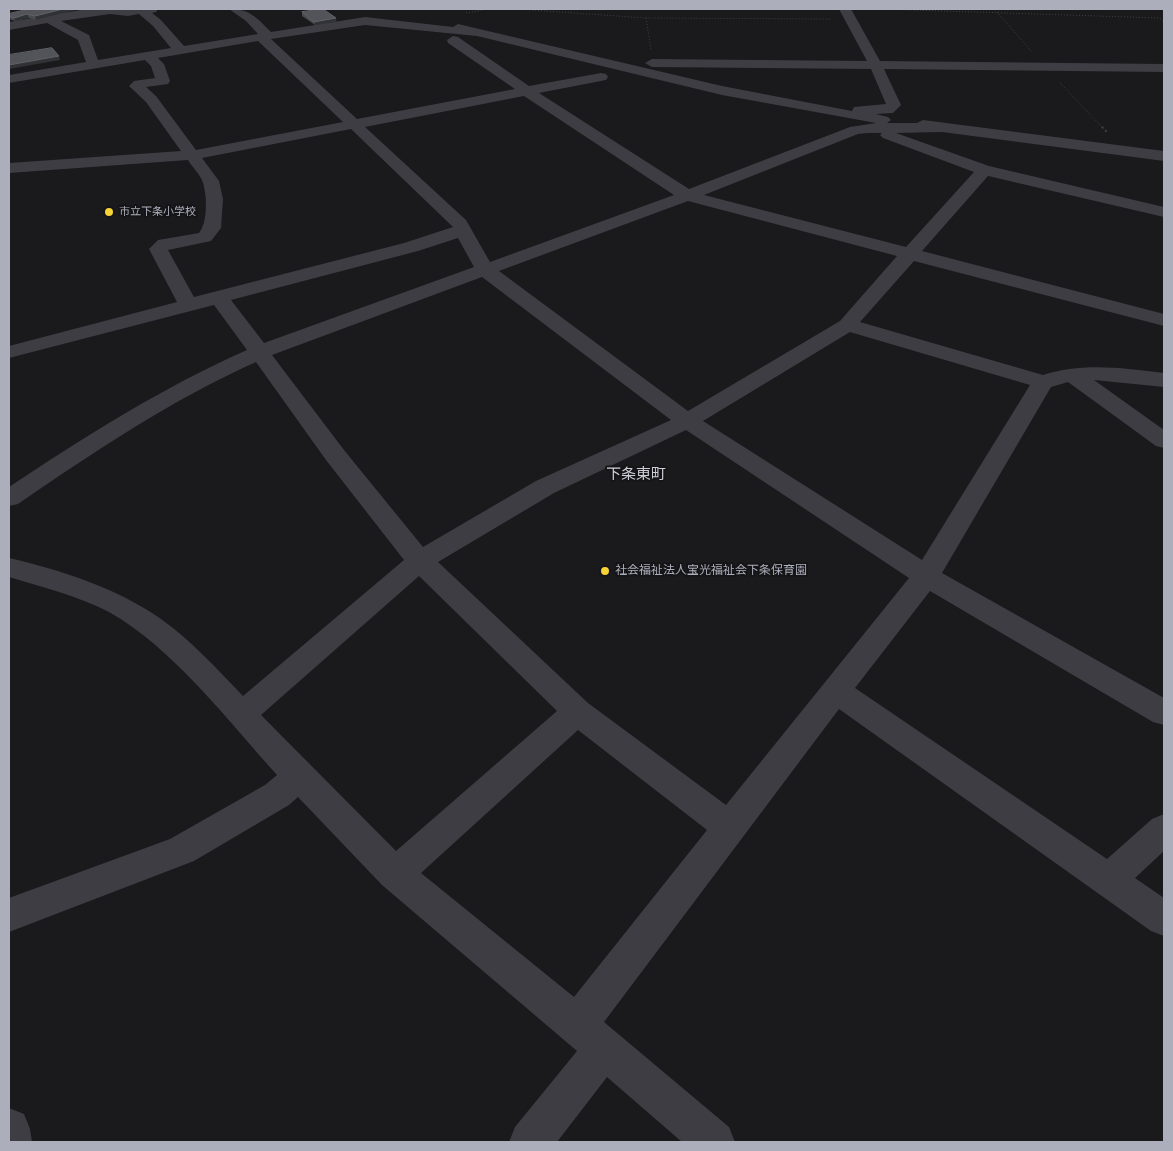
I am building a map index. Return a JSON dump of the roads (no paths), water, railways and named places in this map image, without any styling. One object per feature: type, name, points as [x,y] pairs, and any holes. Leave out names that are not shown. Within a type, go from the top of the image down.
[{"type":"street","points":[[235,9],[250,18],[264,37],[460,224],[485,270],[686,421],[926,576],[1164,713]]},
{"type":"street","points":[[349,9],[385,13],[475,32],[613,67],[802,107],[940,128],[1164,156]]},
{"type":"street","points":[[9,26],[99,11],[128,12],[147,10],[180,50]]},
{"type":"street","points":[[802,107],[815,106],[878,111],[892,108],[894,104],[876,66],[847,14]]},
{"type":"street","points":[[50,19],[84,38],[88,56],[93,64]]},
{"type":"street","points":[[9,168],[193,155],[606,79],[453,40],[368,21]]},
{"type":"street","points":[[9,79],[351,22],[368,21],[475,32]]},
{"type":"street","points":[[453,40],[528,92],[687,196],[1164,320]]},
{"type":"street","points":[[542,49],[632,65],[648,63],[1164,68]]},
{"type":"street","points":[[147,55],[157,64],[162,81],[138,84],[136,86],[151,99],[211,180],[214,199],[212,228],[204,237],[165,244],[158,249],[188,304]]},
{"type":"street","points":[[694,98],[862,129],[940,128]]},
{"type":"street","points":[[802,107],[984,170],[1164,212]]},
{"type":"street","points":[[9,498],[121,424],[198,379],[260,352],[687,196],[862,129]]},
{"type":"street","points":[[240,712],[254,704],[420,561],[544,487],[686,421],[847,325],[984,170]]},
{"type":"street","points":[[9,352],[411,247],[463,230]]},
{"type":"street","points":[[218,296],[335,455],[420,561],[577,712],[729,827]]},
{"type":"street","points":[[847,325],[1043,382],[1074,376],[1107,374],[1164,380]]},
{"type":"street","points":[[1074,376],[1164,441]]},
{"type":"street","points":[[576,1024],[600,997],[729,827],[926,576],[1043,382]]},
{"type":"street","points":[[9,567],[72,587],[118,606],[152,627],[187,657],[395,874],[606,1049],[714,1142]]},
{"type":"street","points":[[837,691],[1164,919]]},
{"type":"street","points":[[395,874],[577,712]]},
{"type":"street","points":[[9,915],[182,850],[277,795],[299,776]]},
{"type":"street","points":[[1109,880],[1164,829]]},
{"type":"street","points":[[530,1142],[606,1049]]},
{"type":"street","points":[[9,1130],[11,1142]]},
{"type":"place","name":"市立下条小学校","points":[[109,212]]},
{"type":"place","name":"社会福祉法人宝光福祉会下条保育園","points":[[605,571]]},
{"type":"district","name":"下条東町","points":[[636,475]]}]
